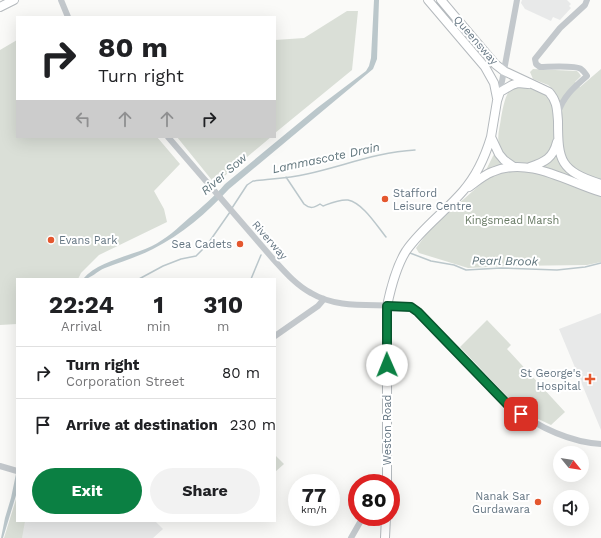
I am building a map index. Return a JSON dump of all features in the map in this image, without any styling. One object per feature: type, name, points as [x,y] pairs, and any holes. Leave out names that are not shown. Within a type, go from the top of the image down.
[{"type":"highway","points":[[0,7],[14,0]]},
{"type":"highway","name":"Queensway","points":[[428,0],[485,67],[499,95],[491,137],[482,163],[464,191]]},
{"type":"highway","name":"Queensway","points":[[442,0],[492,62],[504,71],[549,92],[554,97],[558,115],[558,137],[561,158],[568,169],[583,178],[601,184]]},
{"type":"highway","name":"Queensway","points":[[499,95],[518,83],[535,85]]},
{"type":"highway","points":[[491,137],[497,151],[504,160],[514,167]]},
{"type":"highway","name":"Queensway","points":[[530,168],[548,159],[554,150],[558,137]]},
{"type":"highway","points":[[464,191],[484,176],[497,170],[514,167],[530,168],[561,177],[601,192]]},
{"type":"highway","name":"Weston Road","points":[[386,474],[387,306],[395,275],[406,252],[416,238],[464,191]]},
{"type":"highway","points":[[385,538],[386,526]]},
{"type":"street","points":[[61,0],[68,16]]},
{"type":"street","points":[[499,95],[517,0]]},
{"type":"street","points":[[558,115],[565,98],[586,76],[582,69],[576,67],[540,67],[536,64],[535,59],[560,28],[585,5],[587,0]]},
{"type":"street","name":"Riverway","points":[[169,138],[291,278],[312,294],[341,304],[411,307],[418,312],[508,405],[542,427],[583,442],[601,444]]},
{"type":"street","points":[[276,335],[318,306],[324,299]]},
{"type":"street","points":[[0,466],[16,470]]},
{"type":"street","points":[[351,538],[358,526]]},
{"type":"shaded area","points":[[374,0],[379,0],[377,59],[373,69],[229,189],[184,230],[153,249],[102,269],[89,278],[84,278],[89,273],[106,263],[144,250],[167,237],[208,202],[225,184],[317,108],[366,71],[371,58]]},
{"type":"shaded area","points":[[522,0],[567,0],[571,4],[569,6],[571,8],[560,20],[553,17],[551,21],[525,9],[521,3]]},
{"type":"shaded area","name":"St George's Hospital","points":[[601,313],[601,430],[559,329]]},
{"type":"shaded area","points":[[16,474],[16,495],[3,538],[1,538],[5,518]]},
{"type":"shaded area","points":[[24,522],[156,522],[163,529],[153,538],[20,538]]},
{"type":"green space","points":[[347,11],[358,11],[352,70],[276,132],[276,40],[304,38]]},
{"type":"green space","points":[[16,41],[16,138],[158,138],[180,164],[154,191],[164,209],[167,222],[99,255],[81,273],[78,278],[16,278],[16,324],[0,325],[0,50]]},
{"type":"green space","name":"Kingsmead Marsh","points":[[533,69],[577,71],[581,76],[575,82],[580,87],[601,69],[601,262],[587,265],[468,268],[419,253],[416,248],[431,228],[482,183],[486,170],[500,146],[498,140],[499,129],[503,107],[509,92],[518,86],[544,94],[553,89],[548,85],[533,79],[530,72]]},
{"type":"green space","points":[[178,138],[270,138],[215,184]]},
{"type":"green space","points":[[487,320],[511,345],[507,349],[565,412],[551,425],[532,416],[513,403],[460,347]]},
{"type":"green space","points":[[276,456],[284,464],[276,471]]},
{"type":"green space","points":[[16,499],[16,522],[25,522],[22,538],[4,538]]},
{"type":"waterway","name":"Lammascote Drain","points":[[232,208],[247,185],[253,181],[301,175],[374,156],[415,150]]},
{"type":"waterway","name":"Pearl Brook","points":[[286,177],[306,206],[312,207],[320,204],[323,206],[345,200],[354,202],[364,210],[386,237]]},
{"type":"waterway","name":"Lammascote Drain","points":[[141,278],[163,266],[181,259],[196,256],[207,245],[230,212]]},
{"type":"waterway","name":"Pearl Brook","points":[[410,253],[431,261],[454,265],[466,270],[501,268],[557,270],[585,267],[601,263]]},
{"type":"waterway","name":"Lammascote Drain","points":[[251,278],[261,255]]},
{"type":"place","name":"Stafford Leisure Centre","points":[[385,199]]},
{"type":"place","name":"Evans Park","points":[[51,240]]},
{"type":"place","name":"Sea Cadets","points":[[240,244]]},
{"type":"place","name":"St George's Hospital","points":[[590,379]]},
{"type":"place","name":"Nanak Sar Gurdawara","points":[[538,502]]},
{"type":"route","points":[[387,365],[387,306],[411,307],[418,312],[508,405],[521,414]]},
{"type":"water label","name":"River Sow","points":[[224,174]]}]
